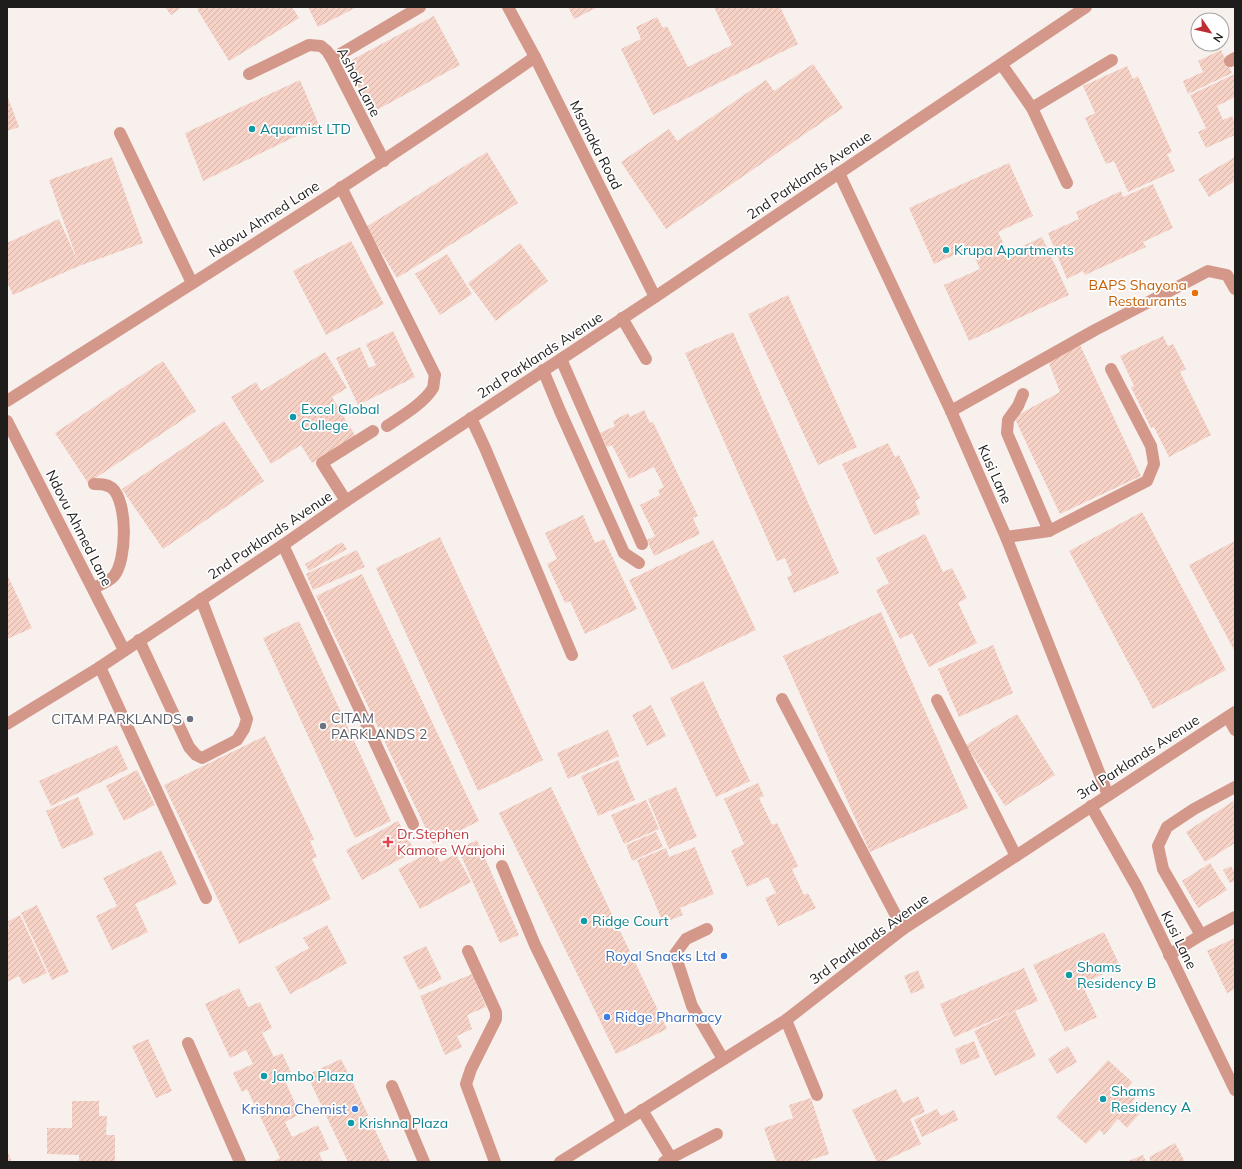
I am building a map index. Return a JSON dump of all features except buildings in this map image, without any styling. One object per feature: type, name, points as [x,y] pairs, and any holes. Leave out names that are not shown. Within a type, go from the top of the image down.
[{"type":"street","points":[[332,59],[420,7]]},
{"type":"street","name":"Msanaka Road","points":[[508,7],[535,57],[655,297]]},
{"type":"street","name":"2nd Parklands Avenue","points":[[7,724],[100,667],[283,545],[346,501],[1002,65],[1086,7]]},
{"type":"street","name":"Ashok Lane","points":[[249,74],[309,45],[321,46],[327,51],[332,59],[384,161]]},
{"type":"street","name":"Ndovu Ahmed Lane","points":[[7,401],[384,161],[461,110],[535,57]]},
{"type":"street","points":[[1032,108],[1112,60]]},
{"type":"street","points":[[1002,65],[1032,108],[1067,183]]},
{"type":"street","points":[[120,133],[192,283]]},
{"type":"street","name":"Kusi Lane","points":[[839,173],[951,412],[1006,537],[1108,795]]},
{"type":"street","points":[[341,187],[435,375],[433,386],[427,396],[408,412],[387,426]]},
{"type":"street","points":[[951,412],[1095,330],[1208,271],[1227,275],[1235,289]]},
{"type":"street","points":[[622,318],[646,359]]},
{"type":"street","points":[[560,359],[642,544]]},
{"type":"street","points":[[1006,537],[1049,531],[1147,481],[1154,464],[1151,446],[1110,369]]},
{"type":"street","points":[[543,370],[624,553],[639,563]]},
{"type":"street","points":[[1023,394],[1018,406],[1008,420],[1007,433],[1049,531]]},
{"type":"street","points":[[471,418],[572,655]]},
{"type":"street","name":"Ndovu Ahmed Lane","points":[[7,420],[124,650]]},
{"type":"street","points":[[346,501],[322,463],[373,430]]},
{"type":"street","points":[[93,588],[110,580],[117,572],[123,544],[121,504],[113,489],[105,484],[94,484]]},
{"type":"street","points":[[283,545],[413,824]]},
{"type":"street","points":[[139,640],[189,747],[196,755],[202,758],[237,740],[244,729],[247,719],[201,599]]},
{"type":"street","points":[[100,667],[206,898]]},
{"type":"street","points":[[782,699],[903,928]]},
{"type":"street","points":[[937,700],[1016,856]]},
{"type":"street","points":[[1232,714],[1235,730]]},
{"type":"street","name":"3rd Parklands Avenue","points":[[560,1162],[786,1020],[903,928],[1016,856],[1232,714]]},
{"type":"street","points":[[1201,935],[1163,869],[1158,846],[1167,827],[1194,809],[1235,787]]},
{"type":"street","name":"Kusi Lane","points":[[1091,806],[1137,887],[1235,1090]]},
{"type":"street","points":[[502,866],[535,945],[622,1122]]},
{"type":"street","points":[[1169,955],[1201,935],[1235,917]]},
{"type":"street","points":[[707,929],[686,939],[675,954],[692,1006],[723,1059]]},
{"type":"street","points":[[468,951],[496,1012],[496,1019],[470,1069],[466,1084],[495,1162]]},
{"type":"street","points":[[786,1020],[817,1095]]},
{"type":"street","points":[[188,1043],[240,1162]]},
{"type":"street","points":[[392,1086],[424,1162]]},
{"type":"street","points":[[642,1110],[668,1160],[717,1134]]},
{"type":"place","name":"Aquamist LTD","points":[[252,129]]},
{"type":"place","name":"Krupa Apartments","points":[[946,250]]},
{"type":"place","name":"BAPS Shayona Restaurants","points":[[1195,293]]},
{"type":"place","name":"Excel Global College","points":[[293,417]]},
{"type":"place","name":"CITAM PARKLANDS","points":[[190,719]]},
{"type":"place","name":"CITAM PARKLANDS 2","points":[[323,726]]},
{"type":"place","name":"Dr.Stephen Kamore Wanjohi","points":[[388,842]]},
{"type":"place","name":"Ridge Court","points":[[584,921]]},
{"type":"place","name":"Royal Snacks Ltd","points":[[724,956]]},
{"type":"place","name":"Shams Residency B","points":[[1069,975]]},
{"type":"place","name":"Ridge Pharmacy","points":[[607,1017]]},
{"type":"place","name":"Jambo Plaza","points":[[264,1076]]},
{"type":"place","name":"Shams Residency A","points":[[1103,1099]]},
{"type":"place","name":"Krishna Chemist","points":[[355,1109]]},
{"type":"place","name":"Krishna Plaza","points":[[351,1123]]}]
